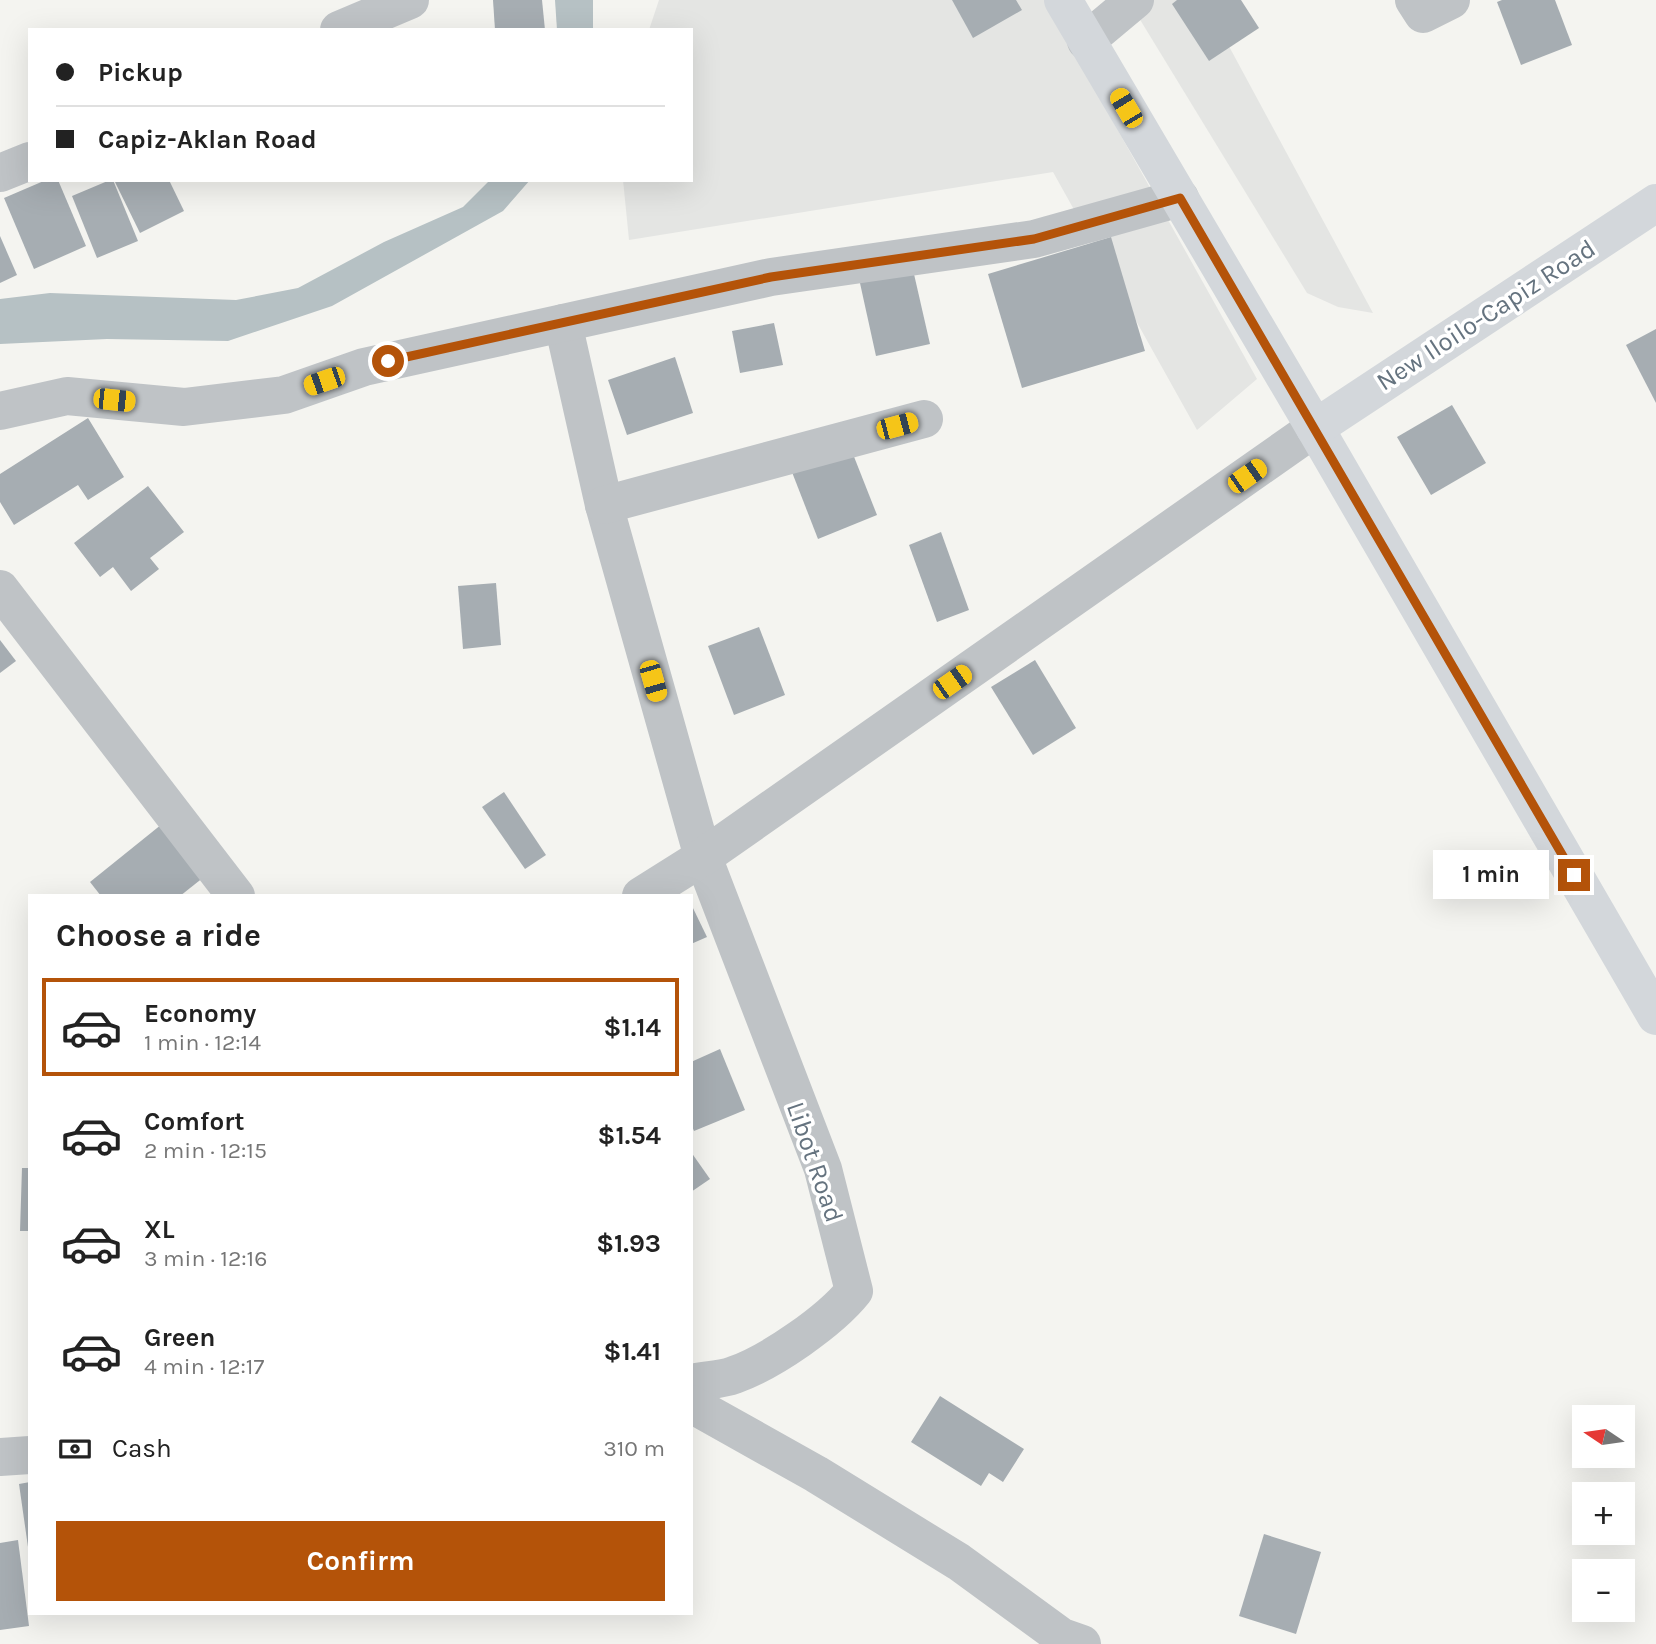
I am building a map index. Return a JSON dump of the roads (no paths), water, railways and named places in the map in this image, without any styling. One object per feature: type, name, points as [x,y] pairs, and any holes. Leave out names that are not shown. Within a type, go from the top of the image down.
[{"type":"main road","points":[[1063,0],[1656,1016]]},
{"type":"main road","name":"New Iloilo-Capiz Road","points":[[1315,428],[1656,203]]},
{"type":"street","points":[[344,28],[410,0]]},
{"type":"street","points":[[1086,41],[1135,0]]},
{"type":"street","points":[[1413,0],[1423,14],[1451,0]]},
{"type":"street","points":[[0,173],[28,162]]},
{"type":"street","points":[[0,411],[67,396],[184,407],[284,395],[364,367],[771,277],[1034,239],[1180,198]]},
{"type":"street","points":[[563,323],[604,505],[703,857]]},
{"type":"street","points":[[604,505],[924,419]]},
{"type":"street","points":[[644,894],[703,857],[1315,428]]},
{"type":"street","points":[[0,589],[234,894]]},
{"type":"street","name":"Libot Road","points":[[693,1383],[734,1375],[790,1344],[835,1314],[853,1291],[822,1169],[703,857]]},
{"type":"street","points":[[693,1405],[817,1474],[959,1562],[1062,1637],[1082,1644]]},
{"type":"street","points":[[0,1457],[28,1455]]}]
